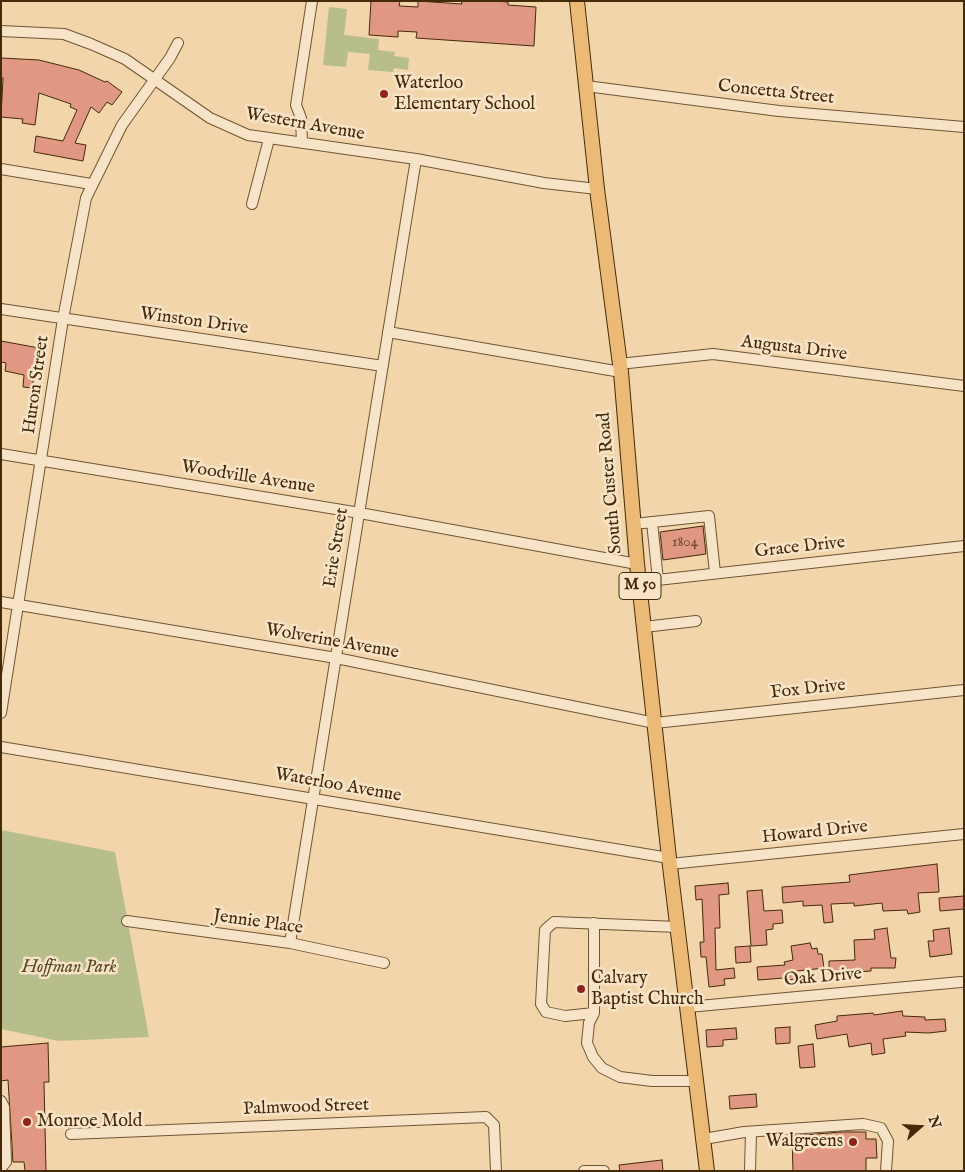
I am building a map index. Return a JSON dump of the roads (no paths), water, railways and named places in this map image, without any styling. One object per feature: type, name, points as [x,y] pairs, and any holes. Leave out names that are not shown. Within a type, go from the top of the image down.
[{"type":"main road","name":"South Custer Road","points":[[577,1],[597,189],[620,368],[637,564],[707,1171]]},
{"type":"street","points":[[302,143],[301,118],[296,105],[312,1]]},
{"type":"street","name":"Western Avenue","points":[[1,31],[64,34],[124,59],[210,118],[248,135],[416,159],[544,182],[597,189]]},
{"type":"street","name":"Huron Street","points":[[1,713],[63,319],[83,211],[91,184],[122,125],[155,80],[178,43]]},
{"type":"street","name":"Concetta Street","points":[[586,86],[778,111],[964,127]]},
{"type":"street","points":[[252,204],[269,139]]},
{"type":"street","name":"Erie Street","points":[[290,943],[416,159]]},
{"type":"street","points":[[1,169],[91,184]]},
{"type":"street","name":"Winston Drive","points":[[1,309],[382,366]]},
{"type":"street","points":[[388,332],[620,368]]},
{"type":"street","name":"Augusta Drive","points":[[620,368],[713,354],[964,386]]},
{"type":"street","name":"Woodville Avenue","points":[[1,454],[360,513],[637,564]]},
{"type":"street","points":[[634,524],[709,516],[715,573]]},
{"type":"street","points":[[652,522],[658,580]]},
{"type":"street","name":"Grace Drive","points":[[640,582],[964,546]]},
{"type":"street","name":"Wolverine Avenue","points":[[1,602],[336,658],[655,723]]},
{"type":"street","points":[[644,627],[696,621]]},
{"type":"street","name":"Fox Drive","points":[[655,723],[964,690]]},
{"type":"street","name":"Waterloo Avenue","points":[[1,747],[312,798],[670,861]]},
{"type":"street","name":"Howard Drive","points":[[670,861],[964,834]]},
{"type":"street","name":"Jennie Place","points":[[126,921],[290,943],[384,963]]},
{"type":"street","points":[[594,1013],[565,1016],[546,1012],[541,1004],[545,930],[554,922],[678,927]]},
{"type":"street","points":[[594,923],[594,1013],[589,1022],[587,1043],[593,1057],[602,1068],[620,1077],[652,1081],[697,1081]]},
{"type":"street","name":"Oak Drive","points":[[688,1007],[961,982]]},
{"type":"street","points":[[1,1102],[4,1107],[6,1162],[1,1168]]},
{"type":"street","name":"Palmwood Street","points":[[71,1134],[486,1117],[494,1125],[496,1171]]},
{"type":"street","points":[[704,1139],[751,1132],[863,1124],[881,1128],[888,1141],[886,1171]]},
{"type":"street","points":[[750,1171],[751,1132]]},
{"type":"street","points":[[584,1171],[604,1171]]},
{"type":"place","name":"Waterloo Elementary School","points":[[384,94]]},
{"type":"place","name":"Calvary Baptist Church","points":[[581,989]]},
{"type":"place","name":"Monroe Mold","points":[[27,1122]]},
{"type":"place","name":"Walgreens","points":[[853,1142]]},
{"type":"park label","name":"Hoffman Park","points":[[69,968]]}]
